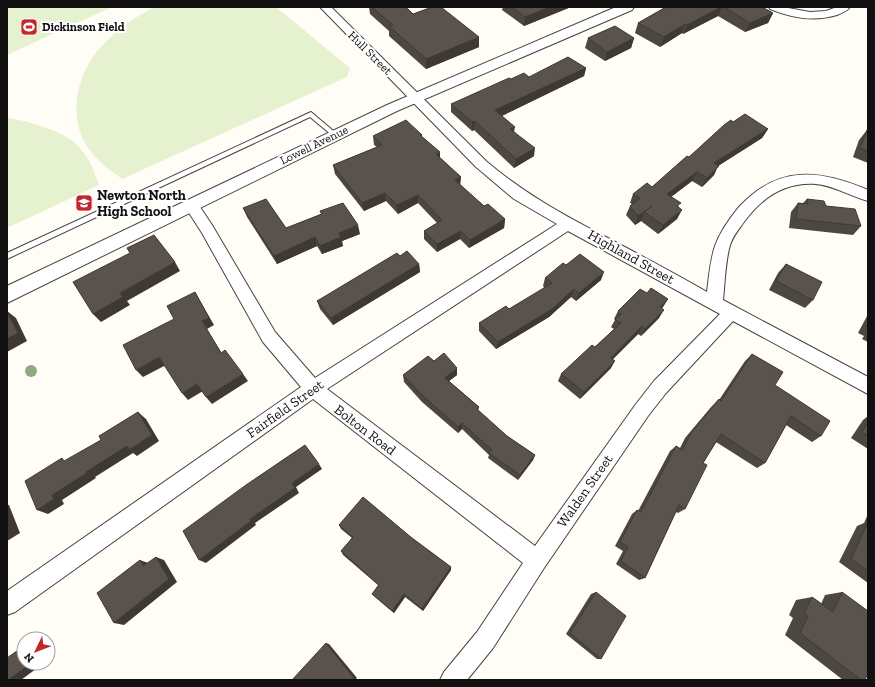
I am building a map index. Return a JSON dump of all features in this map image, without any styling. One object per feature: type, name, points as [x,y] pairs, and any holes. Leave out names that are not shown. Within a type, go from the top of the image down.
[{"type":"street","name":"Hull Street","points":[[325,7],[416,98]]},
{"type":"street","name":"Lowell Avenue","points":[[7,295],[335,135],[416,98],[627,7]]},
{"type":"street","points":[[774,7],[792,13],[823,16],[838,12],[845,7]]},
{"type":"street","name":"Highland Street","points":[[416,98],[500,181],[519,195],[568,224],[868,386]]},
{"type":"street","points":[[714,303],[722,246],[728,233],[752,201],[767,189],[788,180],[801,178],[820,179],[838,183],[868,196]]},
{"type":"street","name":"Bolton Road","points":[[191,205],[207,229],[270,337],[313,389],[537,561]]},
{"type":"street","name":"Fairfield Street","points":[[7,604],[313,389],[568,224]]},
{"type":"street","name":"Walden Street","points":[[452,680],[485,640],[620,440],[656,393],[732,312]]},
{"type":"lane","points":[[7,256],[311,114],[335,135]]},
{"type":"green space","name":"Dickinson Field","points":[[7,7],[112,7],[7,55]]},
{"type":"green space","points":[[154,7],[276,7],[350,68],[347,77],[122,179],[99,161],[84,142],[79,130],[77,117],[78,90],[88,65],[107,40],[122,28]]},
{"type":"green space","points":[[7,118],[24,121],[43,127],[70,139],[80,148],[87,158],[93,168],[99,185],[7,228]]},
{"type":"building","points":[[372,7],[406,7],[413,14],[432,7],[441,7],[479,37],[426,59],[389,26],[393,25]]},
{"type":"building","points":[[512,7],[550,7],[525,17]]},
{"type":"building","points":[[666,7],[721,7],[687,25],[685,24],[664,37],[638,23]]},
{"type":"building","points":[[724,7],[762,7],[773,13],[750,23]]},
{"type":"building","points":[[615,26],[634,38],[607,52],[588,38]]},
{"type":"building","points":[[568,57],[586,68],[495,110],[515,127],[510,129],[535,148],[516,159],[475,121],[472,122],[451,104],[509,78],[511,79],[524,73],[529,77]]},
{"type":"building","points":[[745,114],[768,129],[714,163],[719,166],[707,178],[697,172],[667,194],[681,203],[677,206],[682,210],[663,225],[644,212],[652,206],[638,216],[630,206],[640,198],[633,194],[647,183],[652,187],[687,156],[689,157],[724,125],[731,120],[733,122]]},
{"type":"building","points":[[406,120],[422,135],[420,135],[440,152],[436,154],[461,177],[455,180],[484,206],[488,204],[505,219],[470,240],[461,231],[437,244],[424,231],[442,220],[418,195],[397,205],[385,193],[362,203],[333,165],[382,145],[373,136]]},
{"type":"building","points":[[867,130],[868,131],[868,151],[860,148]]},
{"type":"building","points":[[266,199],[286,228],[322,214],[320,211],[343,203],[358,225],[339,233],[341,237],[320,246],[315,237],[274,256],[243,208]]},
{"type":"building","points":[[807,199],[824,201],[826,206],[855,209],[861,226],[796,219],[798,203],[808,204]]},
{"type":"building","points":[[154,235],[175,262],[120,293],[123,297],[93,314],[73,282],[130,253],[127,248]]},
{"type":"building","points":[[407,251],[419,264],[331,318],[317,301],[397,253],[400,256]]},
{"type":"building","points":[[580,254],[604,272],[579,293],[574,289],[552,309],[498,342],[479,323],[506,306],[509,309],[552,283],[545,278],[563,263],[566,265]]},
{"type":"building","points":[[786,264],[822,282],[813,300],[776,281]]},
{"type":"building","points":[[651,288],[668,299],[660,307],[664,310],[645,329],[642,326],[611,358],[615,361],[584,392],[561,374],[592,345],[595,347],[621,323],[615,320],[621,314],[618,311],[640,289],[647,293]]},
{"type":"building","points":[[195,292],[209,318],[202,321],[221,353],[225,350],[243,374],[206,397],[197,384],[182,393],[159,357],[136,370],[123,345],[174,319],[167,306]]},
{"type":"building","points":[[7,312],[18,333],[7,339]]},
{"type":"building","points":[[444,353],[457,368],[445,378],[479,407],[477,409],[507,436],[535,455],[520,475],[489,453],[492,450],[462,423],[458,427],[422,395],[403,375],[428,356],[434,361]]},
{"type":"building","points":[[752,354],[783,372],[775,385],[830,421],[821,436],[791,416],[765,463],[721,434],[703,463],[707,465],[685,509],[679,505],[645,578],[621,561],[628,547],[620,542],[637,510],[641,512],[676,446],[682,450],[691,433],[719,399],[721,401]]},
{"type":"building","points":[[138,412],[152,435],[129,450],[127,446],[86,472],[87,473],[52,495],[54,499],[37,510],[25,481],[62,458],[64,461],[101,440],[99,436]]},
{"type":"building","points":[[868,422],[868,436],[862,432]]},
{"type":"building","points":[[305,445],[319,464],[292,483],[295,488],[250,519],[251,521],[199,560],[183,531],[246,485]]},
{"type":"building","points":[[363,497],[412,538],[451,567],[422,609],[404,594],[392,611],[372,594],[379,585],[341,551],[353,537],[339,525]]},
{"type":"building","points":[[868,522],[868,571],[851,559]]},
{"type":"building","points":[[156,557],[169,579],[114,623],[97,593],[140,560],[143,566]]},
{"type":"building","points":[[596,592],[626,616],[601,659],[570,633]]},
{"type":"building","points":[[842,592],[868,611],[868,673],[865,680],[861,680],[800,633],[808,616],[804,613],[812,597],[833,612]]},
{"type":"building","points":[[326,643],[354,678],[352,680],[292,680]]},
{"type":"building","points":[[16,652],[16,671],[20,671],[8,680],[7,680],[7,658]]},
{"type":"place","name":"Dickinson Field","points":[[29,27]]},
{"type":"place","name":"Newton North High School","points":[[84,203]]}]
